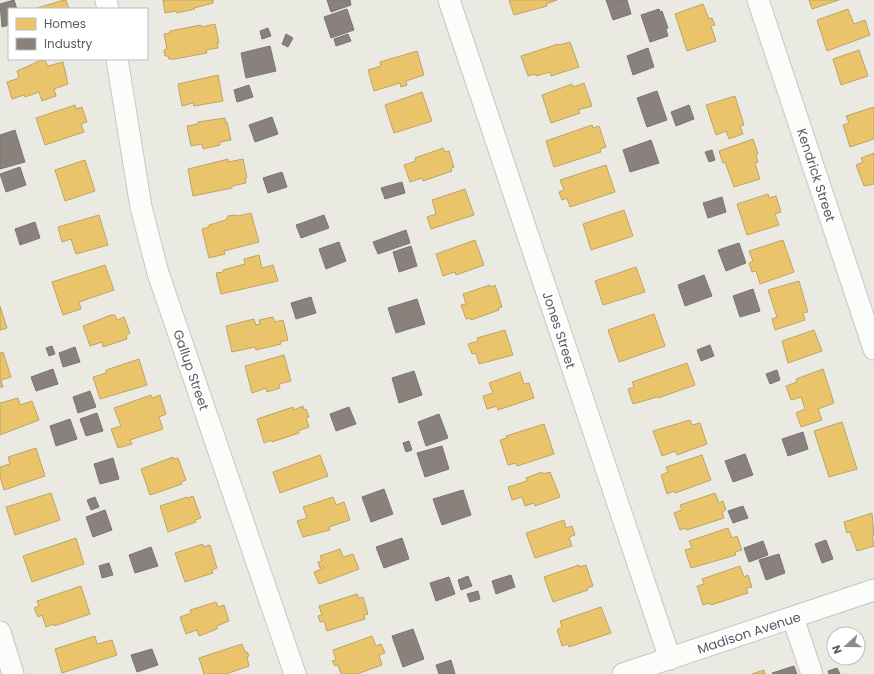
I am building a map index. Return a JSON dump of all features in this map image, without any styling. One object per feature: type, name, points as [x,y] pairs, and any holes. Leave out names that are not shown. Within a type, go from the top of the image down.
[{"type":"street","name":"Jones Street","points":[[449,0],[670,659]]},
{"type":"street","name":"Kendrick Street","points":[[758,0],[874,349]]},
{"type":"street","name":"Gallup Street","points":[[117,60],[141,207],[158,273],[295,674]]},
{"type":"street","name":"Madison Avenue","points":[[634,672],[874,590]]},
{"type":"street","points":[[793,618],[812,674]]},
{"type":"street","points":[[0,632],[14,674]]},
{"type":"building: Homes","points":[[66,0],[69,8],[37,8]]},
{"type":"building: Homes","points":[[163,0],[213,0],[213,3],[177,13],[176,11],[165,13]]},
{"type":"building: Homes","points":[[509,0],[557,0],[546,4],[547,6],[514,15]]},
{"type":"building: Homes","points":[[809,0],[839,0],[812,9]]},
{"type":"building: Homes","points":[[703,4],[709,19],[712,18],[715,25],[711,26],[716,41],[687,51],[675,14]]},
{"type":"building: Homes","points":[[848,9],[854,24],[865,20],[870,35],[827,51],[817,20]]},
{"type":"building: Homes","points":[[215,24],[219,43],[217,43],[218,48],[206,50],[207,53],[175,59],[169,59],[168,56],[165,56],[164,50],[167,49],[164,34],[170,33],[170,31]]},
{"type":"building: Homes","points":[[570,42],[579,67],[551,76],[550,72],[536,76],[535,74],[528,76],[521,56],[558,44]]},
{"type":"building: Homes","points":[[859,50],[868,76],[841,85],[833,59]]},
{"type":"building: Homes","points":[[417,51],[424,75],[406,81],[407,85],[401,87],[400,83],[374,91],[368,70],[381,66],[380,62]]},
{"type":"building: Homes","points":[[42,60],[45,60],[48,66],[63,62],[68,84],[54,89],[56,96],[42,101],[39,92],[25,97],[24,95],[12,99],[7,82],[19,78],[17,71]]},
{"type":"building: Homes","points":[[218,75],[223,101],[194,106],[193,103],[182,106],[178,84]]},
{"type":"building: Homes","points":[[584,83],[592,106],[578,110],[580,113],[551,123],[542,95],[572,84],[573,87]]},
{"type":"building: Homes","points":[[422,92],[432,121],[394,133],[385,105]]},
{"type":"building: Homes","points":[[735,96],[744,125],[740,126],[743,134],[729,139],[726,131],[716,135],[706,105]]},
{"type":"building: Homes","points":[[75,105],[76,109],[82,107],[87,122],[81,124],[84,132],[45,145],[36,118]]},
{"type":"building: Homes","points":[[874,107],[874,139],[850,147],[843,125],[849,123],[846,116]]},
{"type":"building: Homes","points":[[225,118],[231,140],[220,142],[220,145],[203,149],[202,144],[191,146],[187,126],[198,124],[198,122]]},
{"type":"building: Homes","points":[[592,125],[593,128],[599,126],[606,147],[600,149],[601,152],[554,167],[546,141]]},
{"type":"building: Homes","points":[[753,139],[758,154],[756,155],[758,162],[755,163],[760,179],[734,187],[725,162],[723,163],[719,151]]},
{"type":"building: Homes","points":[[443,148],[445,152],[449,151],[454,167],[451,168],[452,171],[423,181],[422,178],[410,182],[404,165],[416,161],[415,158]]},
{"type":"building: Homes","points":[[874,153],[874,184],[864,186],[856,165],[863,162],[861,158]]},
{"type":"building: Homes","points":[[228,159],[228,162],[243,159],[247,178],[245,178],[246,183],[232,186],[232,188],[193,196],[188,169]]},
{"type":"building: Homes","points":[[85,160],[95,191],[65,201],[55,170]]},
{"type":"building: Homes","points":[[606,165],[615,192],[570,207],[567,198],[562,200],[559,192],[564,190],[560,180]]},
{"type":"building: Homes","points":[[465,189],[474,215],[431,229],[427,217],[436,214],[432,200]]},
{"type":"building: Homes","points":[[768,194],[769,198],[776,196],[781,212],[775,214],[779,225],[747,235],[737,204]]},
{"type":"building: Homes","points":[[624,210],[633,236],[591,250],[583,224]]},
{"type":"building: Homes","points":[[251,213],[259,242],[224,251],[225,254],[209,258],[202,229],[209,227],[209,225],[226,220],[228,216],[238,216]]},
{"type":"building: Homes","points":[[99,215],[108,245],[76,254],[71,239],[62,242],[58,227]]},
{"type":"building: Homes","points":[[475,240],[484,265],[456,275],[455,272],[443,276],[436,254]]},
{"type":"building: Homes","points":[[783,240],[794,272],[760,284],[756,271],[752,272],[749,263],[753,261],[749,251]]},
{"type":"building: Homes","points":[[259,255],[262,268],[273,265],[278,281],[221,294],[216,273],[245,264],[244,259]]},
{"type":"building: Homes","points":[[105,265],[114,290],[79,302],[81,309],[63,315],[52,282]]},
{"type":"building: Homes","points":[[636,267],[645,292],[603,305],[595,281]]},
{"type":"building: Homes","points":[[799,281],[808,312],[803,313],[805,320],[775,330],[772,319],[777,317],[768,290]]},
{"type":"building: Homes","points":[[490,285],[491,287],[495,285],[502,307],[498,308],[499,310],[471,320],[470,318],[466,319],[461,305],[466,304],[463,294]]},
{"type":"building: Homes","points":[[0,306],[7,328],[0,330]]},
{"type":"building: Homes","points":[[654,314],[665,346],[619,362],[608,330]]},
{"type":"building: Homes","points":[[111,315],[115,315],[117,320],[124,317],[130,333],[126,335],[127,339],[103,347],[102,342],[90,346],[83,326]]},
{"type":"building: Homes","points":[[273,317],[275,322],[283,320],[288,340],[280,342],[281,344],[256,350],[255,347],[232,352],[226,326],[254,319],[256,325],[260,324],[259,320]]},
{"type":"building: Homes","points":[[505,330],[513,355],[479,364],[476,353],[472,354],[468,344],[478,341],[477,338]]},
{"type":"building: Homes","points":[[814,330],[822,351],[788,363],[782,341]]},
{"type":"building: Homes","points":[[3,352],[11,377],[1,380],[3,387],[0,387],[0,353]]},
{"type":"building: Homes","points":[[284,355],[291,381],[279,384],[280,388],[267,392],[266,388],[252,393],[245,366]]},
{"type":"building: Homes","points":[[139,359],[147,385],[100,399],[93,377],[106,373],[106,370]]},
{"type":"building: Homes","points":[[687,363],[695,385],[658,398],[657,397],[633,404],[628,389],[634,387],[632,382]]},
{"type":"building: Homes","points":[[823,369],[834,403],[818,409],[822,420],[801,427],[796,413],[805,409],[801,397],[791,400],[786,386],[797,382],[796,379]]},
{"type":"building: Homes","points":[[520,372],[524,384],[529,383],[534,398],[498,410],[497,406],[487,409],[483,396],[493,393],[489,383]]},
{"type":"building: Homes","points":[[151,395],[152,398],[160,395],[166,414],[159,417],[163,429],[130,440],[132,444],[118,448],[111,429],[121,426],[114,408]]},
{"type":"building: Homes","points":[[18,398],[20,405],[32,401],[39,420],[0,435],[0,403]]},
{"type":"building: Homes","points":[[303,406],[309,417],[306,418],[309,427],[298,431],[299,433],[272,442],[272,440],[264,443],[257,419],[293,407],[294,410]]},
{"type":"building: Homes","points":[[690,420],[692,425],[700,423],[707,444],[677,455],[675,451],[662,456],[653,431]]},
{"type":"building: Homes","points":[[842,422],[857,469],[829,477],[814,431]]},
{"type":"building: Homes","points":[[544,424],[554,454],[517,466],[516,463],[508,465],[500,440],[507,438],[506,436]]},
{"type":"building: Homes","points":[[36,448],[45,476],[4,490],[0,477],[0,467],[10,464],[8,457]]},
{"type":"building: Homes","points":[[320,455],[328,476],[280,493],[273,472]]},
{"type":"building: Homes","points":[[702,455],[711,480],[675,493],[674,491],[667,494],[661,475],[668,472],[666,467]]},
{"type":"building: Homes","points":[[173,457],[174,459],[178,458],[186,480],[181,482],[182,484],[150,495],[141,469]]},
{"type":"building: Homes","points":[[542,472],[543,474],[550,472],[560,497],[535,506],[534,503],[525,506],[522,497],[512,500],[508,487],[527,481],[526,478]]},
{"type":"building: Homes","points":[[51,493],[60,520],[15,535],[6,507]]},
{"type":"building: Homes","points":[[715,493],[719,503],[723,501],[726,510],[722,512],[724,518],[687,530],[686,528],[680,530],[674,513],[682,510],[680,505]]},
{"type":"building: Homes","points":[[193,496],[201,518],[195,520],[196,522],[168,532],[160,506]]},
{"type":"building: Homes","points":[[333,497],[336,505],[344,502],[350,520],[329,527],[330,530],[303,537],[297,521],[307,518],[303,507]]},
{"type":"building: Homes","points":[[872,513],[874,536],[872,536],[874,546],[857,551],[850,532],[847,533],[844,522]]},
{"type":"building: Homes","points":[[564,520],[566,528],[572,526],[575,535],[569,537],[572,546],[535,558],[526,533]]},
{"type":"building: Homes","points":[[728,528],[732,538],[737,536],[742,550],[735,552],[736,555],[691,568],[685,550],[692,548],[689,541]]},
{"type":"building: Homes","points":[[76,538],[84,564],[32,582],[23,556]]},
{"type":"building: Homes","points":[[203,544],[203,547],[210,545],[217,568],[212,570],[213,573],[185,582],[175,553]]},
{"type":"building: Homes","points":[[340,549],[343,557],[353,554],[359,569],[319,584],[314,572],[324,568],[324,566],[320,568],[318,562],[322,561],[320,556]]},
{"type":"building: Homes","points":[[579,565],[579,567],[586,565],[593,586],[587,588],[588,590],[553,602],[544,577]]},
{"type":"building: Homes","points":[[740,566],[744,577],[748,575],[752,587],[746,588],[748,593],[711,605],[710,603],[703,605],[697,586],[704,584],[702,579]]},
{"type":"building: Homes","points":[[81,586],[90,614],[54,626],[54,624],[46,627],[42,615],[38,617],[34,608],[39,606],[37,601]]},
{"type":"building: Homes","points":[[357,594],[359,598],[363,597],[368,614],[364,615],[365,619],[327,631],[324,621],[320,622],[318,616],[322,615],[319,606]]},
{"type":"building: Homes","points":[[216,602],[218,607],[224,605],[229,621],[217,626],[217,629],[199,636],[197,630],[186,634],[180,617],[191,613],[190,610]]},
{"type":"building: Homes","points":[[601,607],[611,633],[569,647],[568,644],[562,646],[557,630],[562,627],[560,621]]},
{"type":"building: Homes","points":[[95,636],[97,644],[112,640],[117,655],[62,673],[55,649]]},
{"type":"building: Homes","points":[[372,636],[376,646],[381,644],[385,653],[379,655],[382,665],[357,674],[341,674],[338,665],[335,666],[332,661],[336,660],[333,650]]},
{"type":"building: Homes","points":[[242,644],[245,652],[247,652],[249,656],[247,657],[249,666],[226,674],[204,674],[199,658]]},
{"type":"building: Homes","points":[[764,670],[765,674],[752,674]]},
{"type":"building: Industry","points":[[14,0],[17,8],[8,8],[8,25],[2,27],[0,4]]},
{"type":"building: Industry","points":[[327,0],[350,0],[351,5],[331,12]]},
{"type":"building: Industry","points":[[606,0],[627,0],[631,14],[613,20]]},
{"type":"building: Industry","points":[[347,9],[354,30],[331,38],[324,17]]},
{"type":"building: Industry","points":[[659,9],[660,12],[662,11],[668,28],[666,29],[668,36],[650,42],[641,15]]},
{"type":"building: Industry","points":[[268,28],[271,36],[262,39],[260,31]]},
{"type":"building: Industry","points":[[286,34],[293,38],[288,47],[282,44]]},
{"type":"building: Industry","points":[[348,34],[351,41],[336,46],[334,39]]},
{"type":"building: Industry","points":[[270,46],[276,71],[246,78],[241,53]]},
{"type":"building: Industry","points":[[648,48],[654,67],[633,75],[627,56]]},
{"type":"building: Industry","points":[[249,85],[253,97],[237,102],[234,90]]},
{"type":"building: Industry","points":[[657,91],[667,120],[647,127],[637,98]]},
{"type":"building: Industry","points":[[689,105],[694,119],[676,126],[671,112]]},
{"type":"building: Industry","points":[[272,117],[278,134],[255,142],[249,125]]},
{"type":"building: Industry","points":[[15,130],[25,162],[0,169],[0,135]]},
{"type":"building: Industry","points":[[651,140],[659,163],[630,172],[623,150]]},
{"type":"building: Industry","points":[[712,150],[715,160],[709,162],[705,152]]},
{"type":"building: Industry","points":[[20,167],[26,185],[6,192],[0,174]]},
{"type":"building: Industry","points":[[282,172],[287,187],[268,193],[263,178]]},
{"type":"building: Industry","points":[[402,182],[405,193],[385,199],[381,188]]},
{"type":"building: Industry","points":[[722,197],[726,212],[708,218],[703,203]]},
{"type":"building: Industry","points":[[324,215],[329,228],[301,238],[296,225]]},
{"type":"building: Industry","points":[[35,222],[40,238],[20,245],[15,229]]},
{"type":"building: Industry","points":[[406,230],[410,243],[378,254],[373,242]]},
{"type":"building: Industry","points":[[339,242],[346,261],[326,269],[319,249]]},
{"type":"building: Industry","points":[[739,243],[746,263],[726,271],[718,250]]},
{"type":"building: Industry","points":[[411,246],[417,266],[399,272],[393,252]]},
{"type":"building: Industry","points":[[704,275],[712,296],[685,306],[678,285]]},
{"type":"building: Industry","points":[[753,289],[760,311],[740,317],[733,296]]},
{"type":"building: Industry","points":[[311,297],[316,313],[296,319],[291,303]]},
{"type":"building: Industry","points":[[417,299],[425,324],[396,333],[388,308]]},
{"type":"building: Industry","points":[[710,345],[714,356],[701,361],[697,350]]},
{"type":"building: Industry","points":[[52,346],[55,354],[49,356],[46,348]]},
{"type":"building: Industry","points":[[75,347],[80,362],[63,367],[59,353]]},
{"type":"building: Industry","points":[[53,369],[58,384],[36,391],[31,377]]},
{"type":"building: Industry","points":[[777,370],[780,380],[770,384],[766,374]]},
{"type":"building: Industry","points":[[414,371],[422,395],[399,403],[392,378]]},
{"type":"building: Industry","points":[[90,391],[96,407],[78,413],[73,397]]},
{"type":"building: Industry","points":[[349,407],[356,424],[336,431],[330,414]]},
{"type":"building: Industry","points":[[97,413],[103,431],[86,436],[80,419]]},
{"type":"building: Industry","points":[[439,414],[448,438],[426,446],[418,422]]},
{"type":"building: Industry","points":[[70,419],[77,439],[56,446],[50,426]]},
{"type":"building: Industry","points":[[803,432],[808,449],[788,456],[782,439]]},
{"type":"building: Industry","points":[[409,441],[412,450],[406,452],[403,443]]},
{"type":"building: Industry","points":[[442,446],[449,469],[425,477],[417,453]]},
{"type":"building: Industry","points":[[745,454],[753,475],[733,482],[725,461]]},
{"type":"building: Industry","points":[[113,458],[119,479],[100,484],[94,464]]},
{"type":"building: Industry","points":[[384,489],[393,514],[371,522],[362,497]]},
{"type":"building: Industry","points":[[463,490],[471,515],[442,525],[433,499]]},
{"type":"building: Industry","points":[[95,497],[99,507],[91,510],[87,500]]},
{"type":"building: Industry","points":[[743,506],[748,518],[733,523],[728,511]]},
{"type":"building: Industry","points":[[105,510],[112,530],[93,537],[86,517]]},
{"type":"building: Industry","points":[[402,538],[409,559],[384,568],[376,547]]},
{"type":"building: Industry","points":[[826,540],[833,559],[822,563],[815,544]]},
{"type":"building: Industry","points":[[763,541],[768,555],[749,562],[744,548]]},
{"type":"building: Industry","points":[[151,547],[158,566],[135,573],[129,555]]},
{"type":"building: Industry","points":[[779,554],[785,573],[766,580],[759,560]]},
{"type":"building: Industry","points":[[109,563],[113,575],[102,578],[99,566]]},
{"type":"building: Industry","points":[[511,575],[515,587],[496,594],[492,581]]},
{"type":"building: Industry","points":[[468,576],[472,586],[461,590],[458,580]]},
{"type":"building: Industry","points":[[449,577],[455,594],[436,601],[430,583]]},
{"type":"building: Industry","points":[[478,591],[480,599],[470,602],[467,594]]},
{"type":"building: Industry","points":[[413,629],[424,659],[403,667],[392,636]]},
{"type":"building: Industry","points":[[152,649],[158,665],[137,672],[131,655]]},
{"type":"building: Industry","points":[[451,660],[455,674],[439,674],[436,665]]},
{"type":"building: Industry","points":[[794,666],[797,674],[772,673]]},
{"type":"building: Industry","points":[[837,668],[840,674],[829,674],[828,671]]}]
